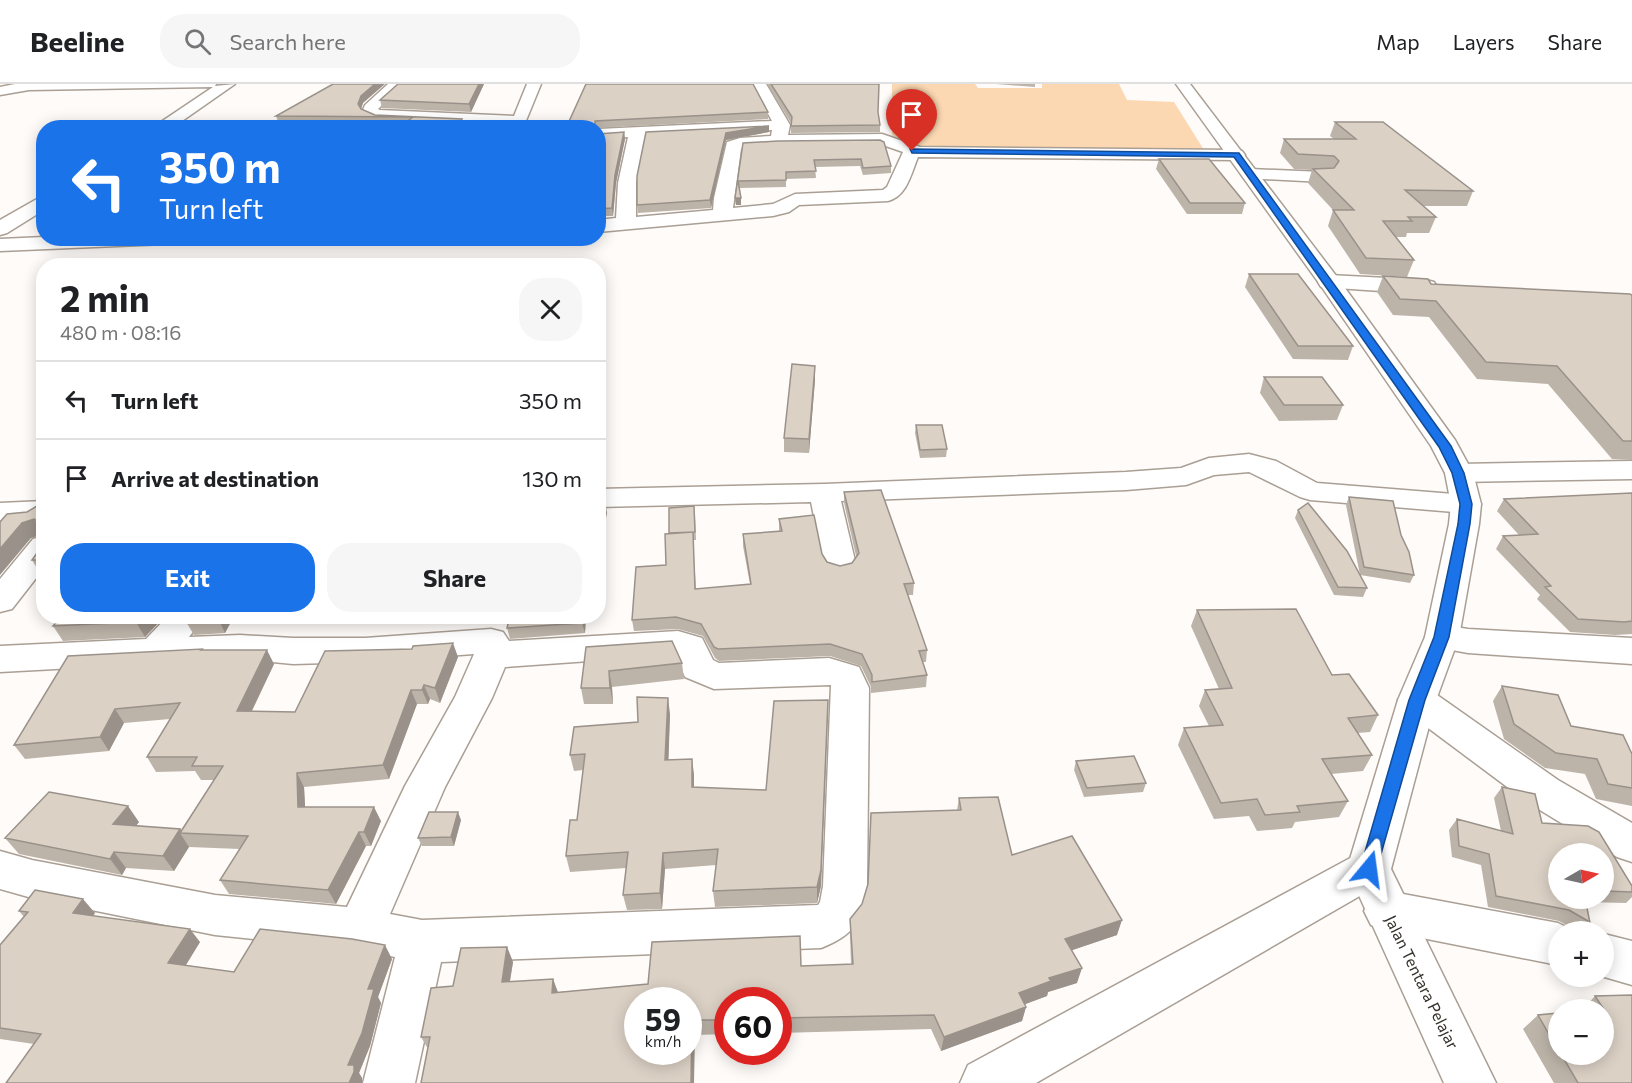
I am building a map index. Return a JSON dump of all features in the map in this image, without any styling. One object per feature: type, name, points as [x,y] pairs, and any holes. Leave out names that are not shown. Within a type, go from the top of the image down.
[{"type":"street","points":[[0,91],[30,85],[209,84]]},
{"type":"street","points":[[172,120],[228,84]]},
{"type":"street","points":[[397,84],[370,108],[370,112],[377,115],[455,120]]},
{"type":"street","points":[[520,120],[534,84]]},
{"type":"street","points":[[759,84],[780,133]]},
{"type":"street","points":[[986,1083],[1369,869],[1417,700],[1442,637],[1466,504],[1458,473],[1445,446],[1329,282],[1183,84]]},
{"type":"street","points":[[627,225],[627,183],[637,133]]},
{"type":"street","points":[[723,215],[723,198],[733,146],[780,133]]},
{"type":"street","points":[[606,134],[780,133],[882,139],[912,151],[1243,164],[1323,177]]},
{"type":"street","points":[[606,226],[782,208],[795,200],[888,195],[895,190],[912,151]]},
{"type":"street","points":[[608,184],[627,183]]},
{"type":"street","points":[[0,229],[36,206]]},
{"type":"street","points":[[0,245],[36,243]]},
{"type":"street","points":[[1329,282],[1445,288]]},
{"type":"street","points":[[606,498],[824,493],[1126,481],[1186,476],[1209,467],[1249,463],[1266,467],[1310,491],[1466,504]]},
{"type":"street","points":[[1458,473],[1632,470]]},
{"type":"street","points":[[824,493],[840,565]]},
{"type":"street","points":[[0,512],[36,510]]},
{"type":"street","points":[[0,601],[36,556]]},
{"type":"street","points":[[157,650],[181,624]]},
{"type":"street","points":[[360,929],[425,786],[473,698],[492,637]]},
{"type":"street","points":[[0,659],[240,647],[293,651],[365,650],[492,637],[678,643],[690,647],[698,668],[714,676],[829,671],[846,676],[851,688],[843,905],[839,915],[821,927],[422,941],[360,929],[215,915],[32,879],[0,870]]},
{"type":"street","points":[[1442,637],[1468,641],[1632,651]]},
{"type":"street","points":[[1417,700],[1544,792],[1632,844]]},
{"type":"street","name":"Jalan Tentara Pelajar","points":[[1369,869],[1470,1083]]},
{"type":"street","points":[[1387,910],[1548,942]]},
{"type":"street","points":[[389,1083],[422,941]]},
{"type":"street","points":[[1614,958],[1632,963]]},
{"type":"shaded area","points":[[892,84],[975,84],[978,88],[1042,88],[1042,84],[1119,84],[1127,100],[1174,102],[1204,150],[918,148],[892,135]]},
{"type":"building","points":[[333,84],[375,84],[361,96],[358,104],[361,109],[375,115],[462,119],[409,120],[413,117],[276,116]]},
{"type":"building","points":[[398,84],[479,84],[469,104],[380,100]]},
{"type":"building","points":[[586,84],[753,84],[768,112],[606,120],[570,120]]},
{"type":"building","points":[[771,84],[879,84],[880,125],[791,126],[792,117]]},
{"type":"building","points":[[1335,122],[1383,122],[1473,191],[1405,190],[1436,217],[1408,217],[1412,221],[1383,221],[1414,260],[1366,258],[1333,210],[1354,210],[1313,169],[1334,168],[1339,161],[1334,156],[1298,154],[1284,139],[1356,139]]},
{"type":"building","points":[[769,126],[726,133],[710,200],[637,205],[637,176],[646,132]]},
{"type":"building","points":[[624,132],[615,175],[612,208],[606,208],[606,133]]},
{"type":"building","points":[[880,140],[884,142],[891,166],[863,168],[861,159],[814,160],[816,171],[786,172],[786,180],[738,181],[741,198],[735,198],[743,143]]},
{"type":"building","points":[[1159,159],[1209,159],[1245,203],[1190,203]]},
{"type":"building","points":[[1249,274],[1298,274],[1353,346],[1298,346]]},
{"type":"building","points":[[1383,276],[1428,279],[1431,284],[1632,295],[1632,441],[1623,441],[1557,366],[1486,362],[1436,301],[1400,299]]},
{"type":"building","points":[[792,364],[815,366],[809,439],[784,438]]},
{"type":"building","points":[[1264,377],[1322,377],[1343,405],[1284,405]]},
{"type":"building","points":[[916,425],[942,425],[947,449],[920,450]]},
{"type":"building","points":[[881,490],[914,583],[904,584],[927,650],[919,651],[927,675],[872,682],[872,675],[862,654],[830,644],[718,649],[714,647],[701,624],[676,617],[632,620],[636,567],[666,565],[665,534],[693,532],[695,589],[751,584],[743,534],[782,531],[779,519],[814,515],[822,554],[827,562],[840,566],[852,563],[859,553],[844,492]]},
{"type":"building","points":[[1632,493],[1632,621],[1578,619],[1545,587],[1551,586],[1503,536],[1538,534],[1504,499]]},
{"type":"building","points":[[1349,497],[1393,501],[1414,575],[1364,567]]},
{"type":"building","points":[[1308,503],[1347,551],[1367,588],[1338,587],[1298,510]]},
{"type":"building","points":[[694,506],[695,532],[669,533],[669,508]]},
{"type":"building","points":[[36,507],[36,520],[22,523],[0,549],[0,522],[7,514],[27,512]]},
{"type":"building","points":[[1296,609],[1332,675],[1349,674],[1378,715],[1348,718],[1372,755],[1322,759],[1348,801],[1297,806],[1300,812],[1265,815],[1257,799],[1221,803],[1184,728],[1223,725],[1205,690],[1232,688],[1197,610]]},
{"type":"building","points":[[55,624],[94,624],[53,626]]},
{"type":"building","points":[[508,624],[567,624],[507,628]]},
{"type":"building","points":[[672,641],[682,663],[609,671],[610,688],[581,688],[586,647]]},
{"type":"building","points":[[453,643],[435,688],[424,685],[422,690],[411,690],[383,765],[297,773],[298,807],[374,807],[364,832],[359,832],[328,890],[220,880],[248,836],[180,833],[223,766],[192,766],[197,757],[147,757],[180,703],[115,709],[100,737],[14,745],[68,656],[202,649],[267,650],[237,711],[295,712],[325,651],[412,649],[413,646]]},
{"type":"building","points":[[1502,686],[1558,695],[1571,726],[1623,735],[1632,754],[1632,788],[1608,784],[1597,759],[1556,753],[1514,724]]},
{"type":"building","points":[[637,697],[668,698],[665,760],[692,759],[692,787],[766,790],[774,701],[828,700],[821,870],[817,887],[713,891],[718,849],[663,853],[660,893],[623,895],[628,852],[566,856],[570,820],[577,820],[585,754],[570,755],[574,727],[638,722]]},
{"type":"building","points":[[1134,756],[1146,783],[1087,788],[1076,761]]},
{"type":"building","points":[[1502,787],[1535,794],[1542,823],[1588,826],[1599,832],[1606,843],[1548,843],[1548,906],[1496,896],[1489,854],[1459,846],[1457,819],[1513,834]]},
{"type":"building","points":[[49,792],[128,806],[113,824],[180,829],[163,856],[114,852],[110,859],[5,838]]},
{"type":"building","points":[[998,797],[1012,855],[1072,836],[1122,920],[1065,939],[1082,968],[1049,978],[1051,981],[1019,993],[1026,1007],[944,1037],[934,1015],[792,1018],[792,987],[714,987],[714,1020],[702,1020],[702,987],[624,987],[624,1065],[691,1065],[691,1083],[421,1083],[430,1037],[421,1037],[431,988],[453,986],[461,948],[507,947],[502,982],[553,979],[552,993],[648,984],[652,942],[800,936],[801,966],[853,964],[850,919],[862,904],[868,884],[871,813],[961,810],[959,798]]},
{"type":"building","points":[[429,812],[458,812],[451,837],[418,838]]},
{"type":"building","points":[[1614,857],[1632,886],[1632,892],[1614,891]]},
{"type":"building","points":[[35,890],[83,899],[73,913],[190,929],[168,963],[234,972],[260,929],[385,945],[368,989],[374,989],[362,1033],[348,1065],[354,1065],[354,1072],[349,1083],[6,1083],[41,1034],[0,1028],[0,945],[28,912],[19,911]]},
{"type":"building","points":[[1564,909],[1587,909],[1590,921],[1588,921]]},
{"type":"building","points":[[1632,995],[1632,1083],[1578,1083],[1567,1065],[1614,1065],[1614,999],[1597,999],[1595,996]]},
{"type":"building","points":[[1548,1014],[1548,1032],[1538,1015]]},
{"type":"route","points":[[912,151],[1236,155],[1445,446],[1458,473],[1466,504],[1464,524],[1442,637],[1417,700],[1369,869]]}]
